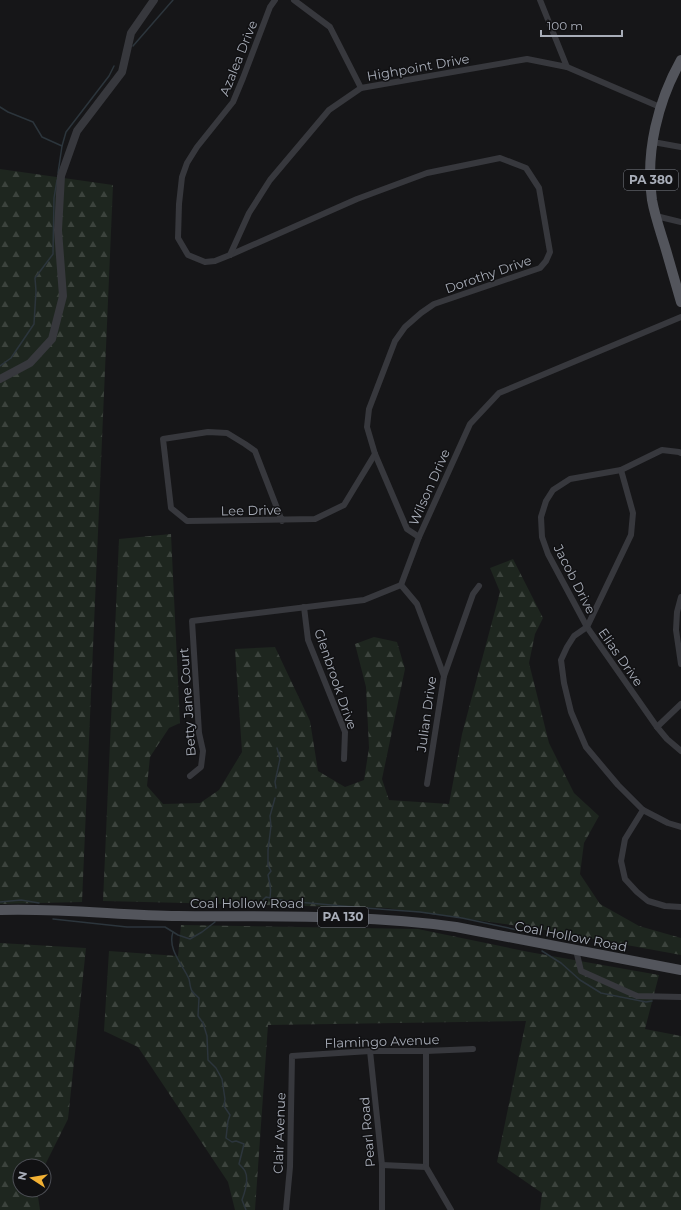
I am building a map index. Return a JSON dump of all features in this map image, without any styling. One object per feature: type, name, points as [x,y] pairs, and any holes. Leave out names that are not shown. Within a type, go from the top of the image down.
[{"type":"main road","name":"PA 380","points":[[681,60],[672,76],[660,108],[651,158],[651,186],[656,216],[681,302]]},
{"type":"main road","name":"Coal Hollow Road","points":[[0,910],[48,910],[154,915],[267,915],[424,922],[681,970]]},
{"type":"street","points":[[0,379],[30,363],[52,339],[63,296],[58,230],[61,176],[77,131],[122,72],[131,33],[154,0]]},
{"type":"street","name":"Azalea Drive","points":[[230,255],[215,261],[205,262],[188,255],[178,238],[179,204],[182,177],[187,163],[196,147],[233,102],[270,7],[275,0]]},
{"type":"street","points":[[294,0],[330,27],[361,88]]},
{"type":"street","points":[[540,0],[567,67]]},
{"type":"street","name":"Highpoint Drive","points":[[230,255],[249,213],[270,180],[329,110],[361,88],[527,58],[567,67],[660,108]]},
{"type":"street","points":[[653,142],[681,147]]},
{"type":"street","name":"Dorothy Drive","points":[[230,255],[357,200],[428,173],[500,158],[526,168],[539,188],[550,252],[546,262],[540,268],[434,304],[420,313],[405,327],[395,341],[369,409],[367,427],[375,454],[407,529],[419,537]]},
{"type":"street","points":[[656,216],[681,222]]},
{"type":"street","name":"Wilson Drive","points":[[401,585],[419,537],[470,424],[500,393],[681,317]]},
{"type":"street","name":"Lee Drive","points":[[282,521],[255,451],[245,444],[227,433],[208,432],[163,439],[171,508],[188,522],[282,521],[314,519],[344,505],[375,454]]},
{"type":"street","name":"Jacob Drive","points":[[587,627],[548,554],[542,537],[541,517],[546,501],[553,490],[570,479],[621,470],[662,450],[681,453]]},
{"type":"street","points":[[587,627],[631,535],[633,513],[621,470]]},
{"type":"street","points":[[304,607],[364,600],[401,585]]},
{"type":"street","name":"Julian Drive","points":[[401,585],[417,604],[444,676],[427,784]]},
{"type":"street","points":[[444,676],[473,594],[478,586]]},
{"type":"street","points":[[681,597],[676,612],[676,630],[681,664]]},
{"type":"street","name":"Betty Jane Court","points":[[190,776],[201,767],[203,751],[199,733],[192,621],[304,607]]},
{"type":"street","name":"Glenbrook Drive","points":[[304,607],[308,640],[345,732],[344,759]]},
{"type":"street","name":"Elias Drive","points":[[681,751],[666,739],[656,727],[587,627],[574,636],[567,647],[562,660],[564,683],[571,712],[586,747],[618,785],[643,810],[668,823],[681,827]]},
{"type":"street","points":[[656,727],[681,704]]},
{"type":"street","points":[[643,810],[625,839],[621,861],[625,879],[648,901],[665,906],[681,907]]},
{"type":"street","points":[[576,950],[581,971],[636,996],[681,997]]},
{"type":"street","name":"Flamingo Avenue","points":[[292,1056],[370,1051],[474,1049]]},
{"type":"street","name":"Pearl Road","points":[[370,1051],[382,1165],[382,1210]]},
{"type":"street","points":[[426,1051],[426,1167],[451,1209]]},
{"type":"street","name":"Clair Avenue","points":[[286,1210],[290,1167],[292,1056]]},
{"type":"street","points":[[382,1165],[426,1167]]},
{"type":"green space","points":[[0,169],[113,185],[82,902],[0,904]]},
{"type":"green space","points":[[171,534],[180,723],[169,728],[150,757],[147,786],[163,804],[200,803],[219,790],[242,752],[235,649],[275,647],[310,721],[318,771],[345,787],[364,780],[369,748],[366,687],[355,644],[374,637],[397,642],[405,669],[382,779],[389,800],[449,804],[462,734],[500,592],[490,568],[513,559],[543,618],[535,634],[529,663],[549,743],[574,793],[599,816],[584,843],[580,874],[600,904],[639,926],[681,938],[681,955],[534,928],[386,908],[103,901],[119,539]]},
{"type":"green space","points":[[181,925],[418,929],[529,952],[659,975],[645,1029],[681,1036],[681,1210],[540,1210],[542,1193],[497,1162],[526,1021],[268,1025],[255,1210],[235,1210],[228,1182],[138,1047],[104,1031],[109,951],[178,956]]},
{"type":"green space","points":[[0,943],[86,948],[68,1119],[48,1158],[12,1158],[12,1198],[38,1198],[40,1210],[0,1210]]},
{"type":"waterway","points":[[133,46],[173,0]]},
{"type":"waterway","points":[[58,173],[62,146],[66,132],[109,76],[114,66]]},
{"type":"waterway","points":[[0,107],[8,112],[33,122],[42,137],[62,146]]},
{"type":"waterway","points":[[0,366],[11,358],[34,324],[36,291],[35,278],[53,254],[54,198],[57,180]]},
{"type":"waterway","points":[[276,788],[275,782],[280,759],[277,748]]},
{"type":"waterway","points":[[270,898],[271,889],[268,875],[271,871],[268,865],[268,850],[271,826],[270,816],[275,798]]},
{"type":"waterway","points":[[248,906],[260,903],[266,897],[286,901],[354,907]]},
{"type":"waterway","points":[[0,902],[21,900],[39,903]]},
{"type":"waterway","points":[[365,908],[420,912],[462,918],[527,932]]},
{"type":"waterway","points":[[53,919],[127,927],[165,927],[178,935],[190,939],[215,922]]},
{"type":"waterway","points":[[173,932],[172,945],[176,957],[189,979],[191,990],[199,998],[198,1016],[203,1023],[207,1036],[208,1060],[216,1068],[222,1079],[225,1099],[224,1106],[230,1115],[226,1138],[232,1142],[236,1141],[244,1144],[239,1164],[245,1170],[247,1178],[242,1200],[246,1210]]},
{"type":"waterway","points":[[542,951],[561,963],[580,980],[601,993],[646,1002],[652,1001]]}]
